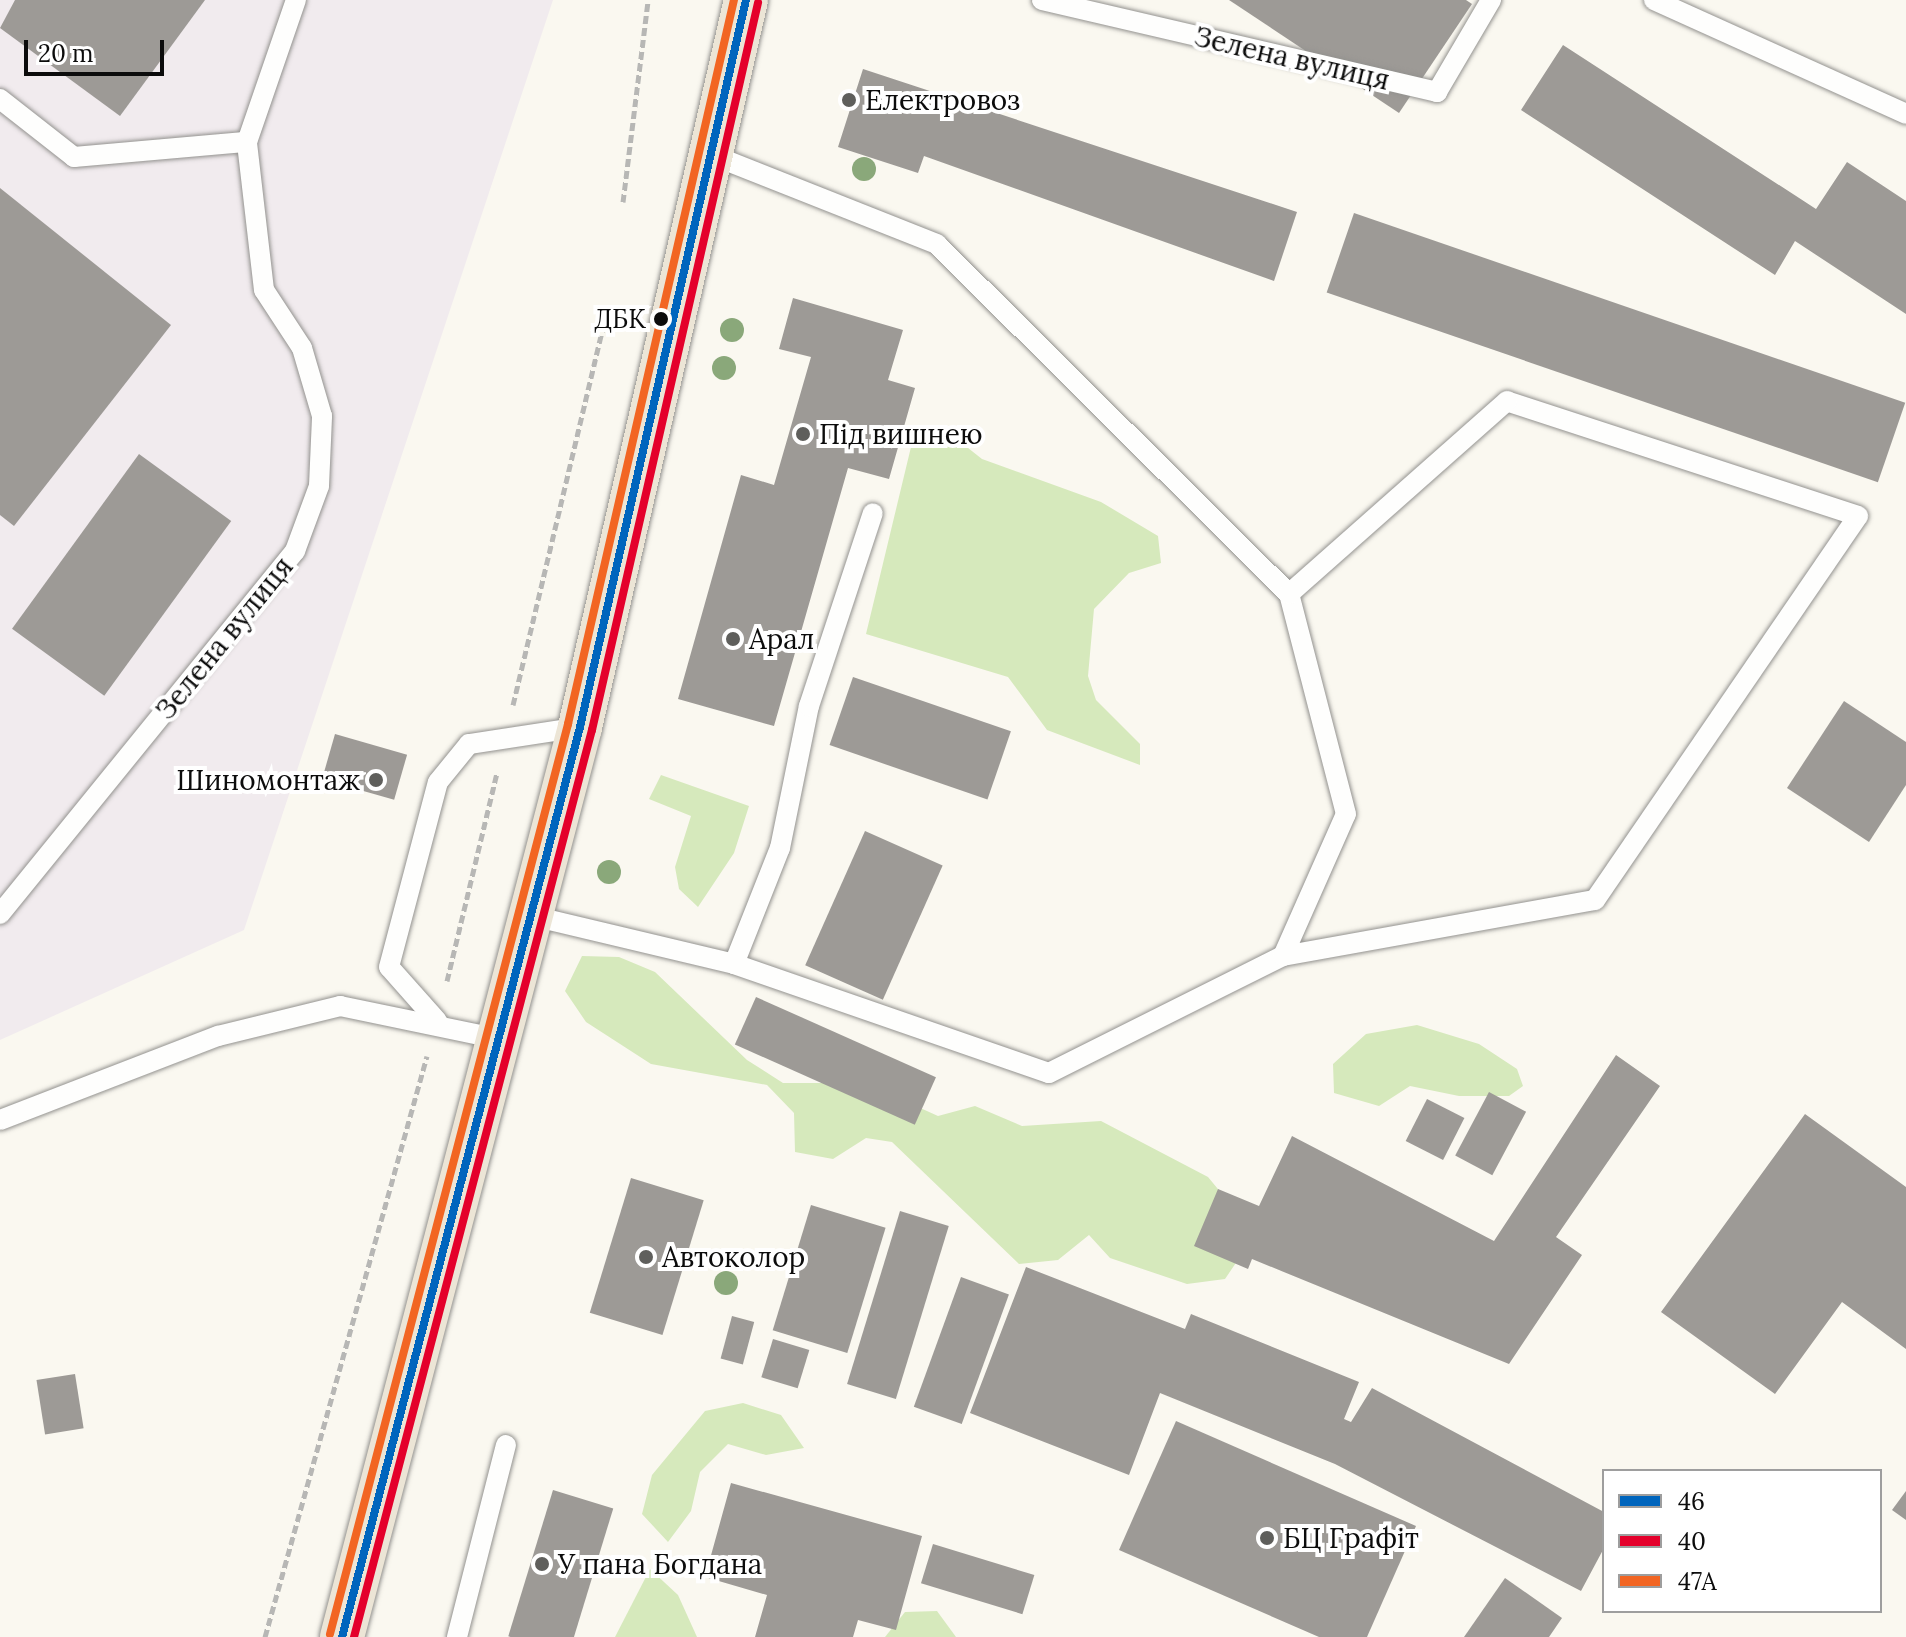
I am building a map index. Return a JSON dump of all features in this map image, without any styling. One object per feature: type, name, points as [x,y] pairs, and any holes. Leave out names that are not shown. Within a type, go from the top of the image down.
[{"type":"main road","points":[[349,1635],[580,727],[706,153],[746,0]]},
{"type":"lane","name":"Зелена вулиця","points":[[0,914],[295,551],[319,486],[322,416],[302,348],[264,290],[247,142],[296,0]]},
{"type":"lane","name":"Зелена вулиця","points":[[1042,0],[1437,92],[1491,0]]},
{"type":"lane","points":[[1654,0],[1906,114]]},
{"type":"lane","points":[[0,99],[74,157],[247,142]]},
{"type":"lane","points":[[706,153],[937,244],[1289,594],[1346,814],[1283,956]]},
{"type":"lane","points":[[533,916],[734,964],[1049,1073],[1283,956],[1595,900],[1858,516],[1507,401],[1289,594]]},
{"type":"lane","points":[[734,964],[780,848],[809,706],[873,513]]},
{"type":"lane","points":[[437,1021],[389,967],[438,782],[469,744],[580,727]]},
{"type":"lane","points":[[0,1120],[218,1036],[340,1006],[437,1021],[499,1039]]},
{"type":"lane","points":[[457,1637],[506,1445]]},
{"type":"path","points":[[623,202],[648,0]]},
{"type":"shaded area","points":[[0,0],[553,0],[244,930],[0,1040]]},
{"type":"green space","points":[[949,433],[982,459],[1101,502],[1158,536],[1161,563],[1129,573],[1094,609],[1088,676],[1096,700],[1140,744],[1140,765],[1047,730],[1008,677],[866,634],[911,447]]},
{"type":"green space","points":[[661,775],[749,806],[734,853],[698,907],[679,889],[675,867],[691,816],[649,799]]},
{"type":"green space","points":[[582,956],[619,957],[655,972],[747,1060],[783,1083],[865,1083],[938,1116],[975,1106],[1022,1126],[1101,1121],[1208,1177],[1232,1206],[1248,1245],[1225,1279],[1187,1284],[1110,1258],[1089,1235],[1058,1260],[1019,1264],[892,1142],[866,1138],[833,1159],[795,1152],[794,1113],[767,1085],[651,1064],[586,1022],[565,991]]},
{"type":"green space","points":[[1417,1025],[1479,1044],[1517,1069],[1523,1086],[1509,1096],[1459,1096],[1410,1086],[1379,1106],[1334,1093],[1333,1064],[1366,1034]]},
{"type":"green space","points":[[743,1403],[781,1415],[804,1448],[766,1455],[728,1444],[700,1472],[691,1511],[668,1542],[642,1514],[652,1475],[705,1411]]},
{"type":"green space","points":[[650,1569],[678,1595],[697,1637],[615,1637]]},
{"type":"green space","points":[[937,1611],[956,1637],[885,1637],[905,1612]]},
{"type":"building","points":[[15,0],[205,0],[120,116],[0,28]]},
{"type":"building","points":[[1229,0],[1466,0],[1472,4],[1399,113]]},
{"type":"building","points":[[1563,45],[1816,209],[1847,162],[1906,201],[1906,314],[1795,241],[1775,275],[1521,110]]},
{"type":"building","points":[[863,69],[1297,212],[1274,281],[924,156],[918,173],[838,147]]},
{"type":"building","points":[[0,188],[171,325],[14,526],[0,515]]},
{"type":"building","points":[[1354,213],[1905,403],[1878,482],[1327,292]]},
{"type":"building","points":[[793,298],[903,330],[888,380],[915,388],[889,479],[848,468],[774,726],[678,699],[741,475],[774,485],[811,357],[779,349]]},
{"type":"building","points":[[139,454],[231,521],[104,696],[12,629]]},
{"type":"building","points":[[853,677],[1011,731],[987,799],[830,745]]},
{"type":"building","points":[[1844,701],[1906,742],[1906,785],[1869,842],[1787,788]]},
{"type":"building","points":[[335,734],[407,755],[394,800],[322,779]]},
{"type":"building","points":[[865,831],[943,866],[883,1000],[805,965]]},
{"type":"building","points":[[756,997],[936,1077],[915,1125],[735,1045]]},
{"type":"building","points":[[1616,1055],[1660,1086],[1556,1237],[1582,1255],[1509,1364],[1252,1259],[1248,1269],[1194,1246],[1218,1189],[1259,1206],[1292,1136],[1494,1241]]},
{"type":"building","points":[[1489,1092],[1526,1112],[1492,1175],[1455,1156]]},
{"type":"building","points":[[1427,1099],[1464,1118],[1443,1160],[1406,1141]]},
{"type":"building","points":[[1805,1114],[1906,1187],[1906,1349],[1842,1302],[1775,1394],[1661,1312]]},
{"type":"building","name":"Автоколор","points":[[631,1178],[704,1200],[662,1335],[590,1313]]},
{"type":"building","points":[[811,1205],[886,1228],[847,1353],[773,1330]]},
{"type":"building","points":[[900,1211],[949,1226],[896,1399],[847,1384]]},
{"type":"building","points":[[1026,1267],[1185,1329],[1191,1314],[1359,1382],[1344,1419],[1351,1422],[1372,1388],[1602,1511],[1602,1552],[1581,1591],[1335,1464],[1160,1393],[1129,1475],[970,1413]]},
{"type":"building","points":[[961,1277],[1009,1294],[962,1424],[914,1407]]},
{"type":"building","points":[[732,1316],[754,1322],[743,1364],[721,1359]]},
{"type":"building","points":[[773,1339],[809,1350],[798,1388],[761,1377]]},
{"type":"building","points":[[75,1374],[84,1428],[45,1434],[36,1380]]},
{"type":"building","name":"БЦ Графіт","points":[[1176,1421],[1416,1526],[1367,1637],[1319,1637],[1119,1550]]},
{"type":"building","points":[[731,1483],[922,1536],[896,1630],[858,1620],[853,1637],[755,1637],[767,1595],[705,1577]]},
{"type":"building","points":[[553,1490],[613,1508],[574,1637],[508,1636]]},
{"type":"building","points":[[1906,1491],[1906,1520],[1892,1510]]},
{"type":"building","points":[[933,1544],[1034,1575],[1022,1614],[921,1583]]},
{"type":"building","points":[[1505,1578],[1562,1618],[1549,1637],[1464,1637]]},
{"type":"transit line","name":"47А","points":[[330,1634],[568,724],[734,0]]},
{"type":"transit line","name":"46","points":[[342,1637],[580,727],[746,0]]},
{"type":"transit line","name":"40","points":[[354,1637],[592,730],[758,3]]},
{"type":"place","name":"Електровоз","points":[[849,100]]},
{"type":"place","name":"ДБК","points":[[661,319]]},
{"type":"place","name":"Під вишнею","points":[[803,434]]},
{"type":"place","name":"Арал","points":[[733,639]]},
{"type":"place","name":"Шиномонтаж","points":[[376,780]]},
{"type":"place","name":"Автоколор","points":[[646,1257]]},
{"type":"place","name":"БЦ Графіт","points":[[1267,1538]]},
{"type":"place","name":"У пана Богдана","points":[[542,1564]]}]
